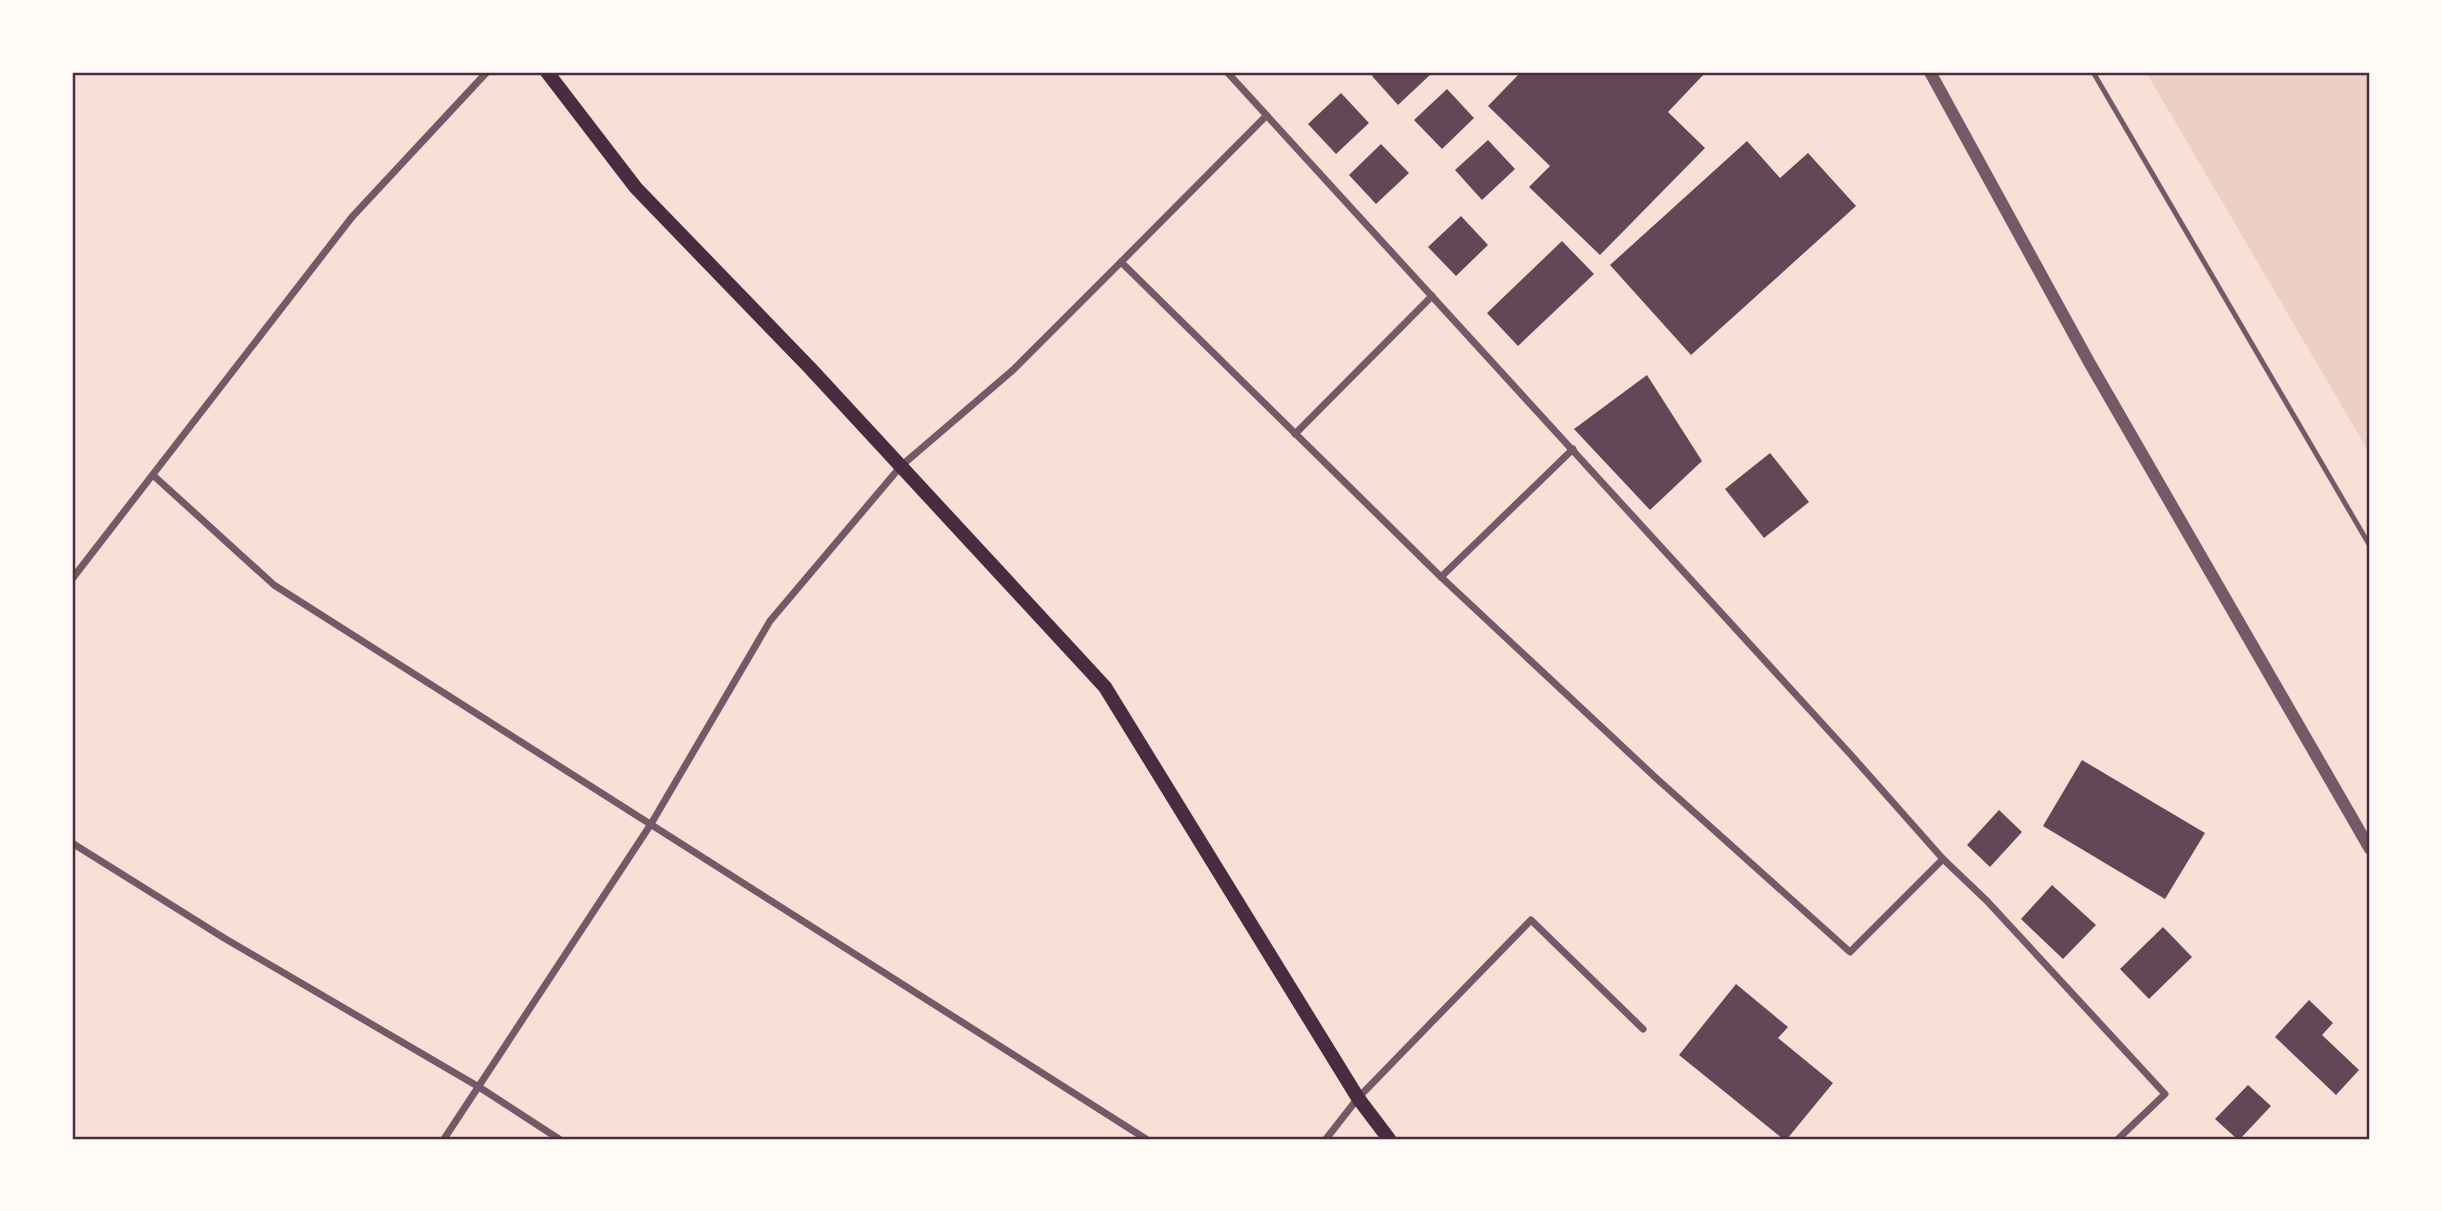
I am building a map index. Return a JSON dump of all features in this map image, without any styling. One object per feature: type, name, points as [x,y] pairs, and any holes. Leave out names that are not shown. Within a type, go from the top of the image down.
[{"type":"main road","points":[[547,72],[636,188],[810,368],[1105,687],[1358,1098],[1389,1139]]},
{"type":"street","points":[[72,579],[352,218],[487,72]]},
{"type":"street","points":[[1227,72],[1573,449],[1943,859],[1987,901],[2165,1094],[2118,1139]]},
{"type":"street","points":[[1930,72],[2089,362],[2370,849]]},
{"type":"street","points":[[444,1139],[651,824],[770,621],[901,466],[1013,370],[1266,116]]},
{"type":"street","points":[[1121,262],[1441,578],[1656,778],[1850,952],[1943,859]]},
{"type":"street","points":[[1295,434],[1432,296]]},
{"type":"street","points":[[1441,578],[1573,449]]},
{"type":"street","points":[[154,476],[274,585],[972,1031],[1146,1139]]},
{"type":"street","points":[[72,843],[224,937],[479,1087],[559,1139]]},
{"type":"street","points":[[1326,1139],[1358,1098],[1531,920],[1643,1029]]},
{"type":"lane","points":[[2093,72],[2370,546]]},
{"type":"shaded area","points":[[2146,72],[2370,72],[2370,454]]},
{"type":"building","points":[[1376,72],[1431,74],[1398,105],[1372,76]]},
{"type":"building","points":[[1521,72],[1706,72],[1668,112],[1705,148],[1600,255],[1529,187],[1550,166],[1488,106]]},
{"type":"building","points":[[1447,89],[1474,118],[1442,149],[1414,120]]},
{"type":"building","points":[[1341,93],[1369,123],[1336,154],[1308,124]]},
{"type":"building","points":[[1488,140],[1515,169],[1482,200],[1455,170]]},
{"type":"building","points":[[1747,141],[1780,178],[1808,153],[1856,206],[1691,355],[1610,265]]},
{"type":"building","points":[[1381,144],[1409,173],[1376,204],[1349,175]]},
{"type":"building","points":[[1461,216],[1488,245],[1456,276],[1428,247]]},
{"type":"building","points":[[1562,241],[1594,274],[1518,346],[1487,313]]},
{"type":"building","points":[[1647,375],[1702,461],[1650,510],[1574,429]]},
{"type":"building","points":[[1770,453],[1809,502],[1764,538],[1725,489]]},
{"type":"building","points":[[2082,760],[2205,833],[2165,899],[2043,826]]},
{"type":"building","points":[[1999,810],[2022,832],[1990,867],[1967,845]]},
{"type":"building","points":[[2052,885],[2096,925],[2063,959],[2021,919]]},
{"type":"building","points":[[2163,927],[2192,957],[2149,999],[2120,969]]},
{"type":"building","points":[[1736,984],[1788,1027],[1778,1038],[1833,1083],[1787,1139],[1783,1139],[1679,1055]]},
{"type":"building","points":[[2309,1000],[2333,1023],[2322,1035],[2359,1070],[2336,1095],[2275,1037]]},
{"type":"building","points":[[2248,1085],[2271,1106],[2237,1139],[2215,1119]]}]
